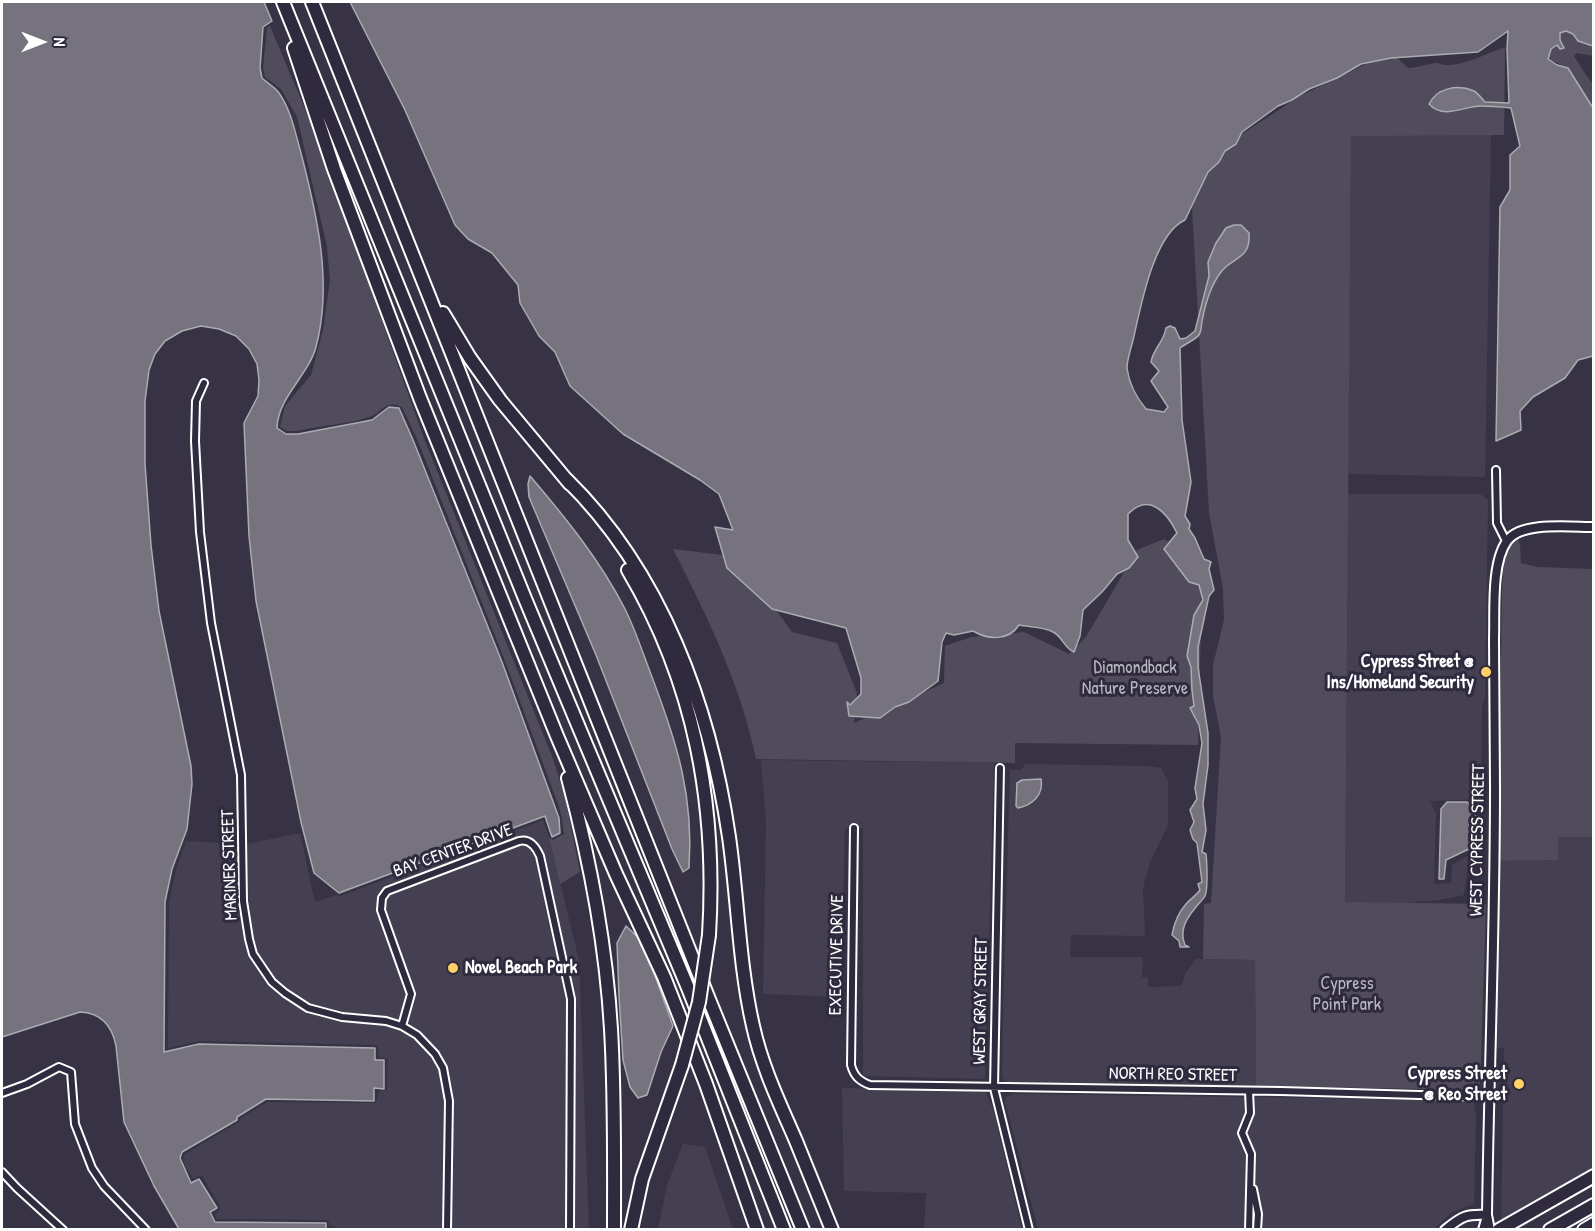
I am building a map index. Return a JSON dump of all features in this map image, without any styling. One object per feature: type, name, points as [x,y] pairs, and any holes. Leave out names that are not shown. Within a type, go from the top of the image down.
[{"type":"highway","points":[[281,2],[334,169],[420,398],[556,736],[664,977],[706,1084],[757,1230]]},
{"type":"highway","points":[[281,2],[688,988],[784,1230]]},
{"type":"highway","points":[[312,2],[803,1230]]},
{"type":"highway","points":[[412,251],[445,316],[470,358],[512,415],[566,479],[597,511],[634,565],[666,622],[693,687],[710,745],[724,810],[753,1027],[764,1065],[832,1230]]},
{"type":"highway","points":[[566,479],[633,577],[665,644],[684,696],[701,762],[710,826],[712,895],[709,935],[699,1002],[682,1065],[642,1179],[631,1230]]},
{"type":"highway","points":[[556,736],[587,859],[606,976],[614,1084],[614,1230]]},
{"type":"highway","points":[[1504,1227],[1593,1176]]},
{"type":"highway","points":[[1550,1230],[1593,1205]]},
{"type":"highway","points":[[1584,1230],[1593,1224]]},
{"type":"street","name":"MARINER STREET","points":[[204,383],[196,401],[195,441],[200,532],[212,623],[241,775],[243,901],[253,954],[272,982],[308,1008],[342,1017],[386,1021],[402,1026],[423,1040],[435,1054],[443,1068],[447,1084],[447,1230]]},
{"type":"street","points":[[1496,470],[1497,523],[1506,541],[1518,531],[1532,528],[1593,527]]},
{"type":"street","name":"WEST CYPRESS STREET","points":[[1490,1230],[1487,1215],[1495,788],[1495,601],[1500,557],[1506,541]]},
{"type":"street","name":"WEST GRAY STREET","points":[[1000,768],[994,1088],[1029,1230]]},
{"type":"street","name":"EXECUTIVE DRIVE","points":[[854,828],[851,1065],[858,1080]]},
{"type":"street","name":"BAY CENTER DRIVE","points":[[402,1026],[411,994],[381,910],[382,898],[387,891],[519,841],[536,847],[540,856],[571,999],[570,1230]]},
{"type":"street","points":[[2,1093],[27,1084],[59,1067],[71,1072],[75,1124],[92,1168],[104,1186],[146,1230]]},
{"type":"street","name":"NORTH REO STREET","points":[[858,1080],[870,1085],[1488,1097]]},
{"type":"street","points":[[1249,1091],[1250,1113],[1242,1133],[1251,1154],[1249,1230]]},
{"type":"street","points":[[2,1172],[63,1230]]},
{"type":"street","points":[[1251,1180],[1258,1214],[1257,1230]]},
{"type":"street","points":[[1445,1230],[1460,1217],[1487,1215]]},
{"type":"street","name":"WEST CYPRESS STREET","points":[[1483,1230],[1487,1215]]},
{"type":"shaded area","points":[[2,2],[264,2],[272,21],[263,27],[260,68],[262,78],[279,93],[292,122],[312,200],[323,274],[321,323],[316,347],[307,368],[282,406],[277,428],[286,434],[298,434],[372,420],[389,407],[399,408],[502,662],[559,818],[560,833],[552,837],[545,816],[339,893],[314,873],[301,822],[256,601],[249,536],[244,423],[258,396],[257,364],[249,349],[236,336],[219,329],[201,326],[182,331],[165,341],[155,354],[149,370],[145,401],[145,464],[159,611],[191,766],[192,784],[187,829],[172,869],[165,902],[164,1052],[199,1044],[375,1048],[375,1060],[384,1060],[384,1089],[374,1088],[374,1101],[266,1099],[237,1117],[237,1120],[182,1152],[180,1158],[191,1183],[199,1179],[217,1208],[210,1212],[215,1222],[326,1223],[326,1229],[179,1229],[154,1186],[124,1122],[116,1046],[108,1026],[94,1015],[80,1012],[2,1037]]},
{"type":"shaded area","points":[[350,2],[1593,2],[1593,46],[1578,41],[1573,34],[1566,31],[1560,33],[1560,40],[1564,48],[1560,49],[1557,45],[1551,49],[1548,59],[1568,68],[1593,108],[1593,356],[1578,360],[1565,378],[1533,397],[1520,411],[1521,430],[1496,441],[1500,207],[1510,190],[1510,155],[1520,146],[1511,108],[1481,106],[1447,112],[1435,109],[1429,104],[1437,94],[1454,88],[1474,91],[1485,102],[1509,103],[1508,31],[1478,52],[1391,58],[1361,64],[1278,106],[1242,132],[1236,144],[1225,151],[1219,162],[1208,172],[1185,220],[1174,228],[1157,255],[1145,289],[1127,368],[1129,380],[1146,409],[1164,412],[1168,407],[1151,381],[1159,371],[1151,362],[1152,357],[1166,328],[1170,326],[1175,328],[1180,339],[1186,338],[1195,331],[1209,276],[1208,262],[1216,243],[1226,228],[1241,225],[1249,233],[1247,248],[1240,257],[1221,272],[1214,283],[1199,335],[1180,348],[1182,420],[1191,482],[1185,516],[1204,559],[1211,562],[1209,569],[1214,590],[1209,596],[1198,647],[1198,667],[1208,733],[1208,765],[1203,804],[1206,830],[1202,852],[1206,854],[1207,888],[1204,897],[1184,925],[1183,940],[1189,947],[1180,947],[1179,941],[1172,935],[1175,923],[1183,907],[1200,890],[1198,884],[1202,882],[1197,843],[1190,830],[1194,822],[1190,810],[1197,799],[1195,788],[1202,743],[1199,725],[1190,708],[1194,706],[1191,667],[1187,656],[1194,615],[1203,600],[1199,585],[1189,582],[1164,549],[1177,533],[1163,512],[1151,505],[1144,505],[1128,514],[1128,540],[1138,557],[1129,568],[1117,574],[1083,610],[1080,636],[1074,652],[1056,634],[1037,627],[1019,625],[1010,634],[998,637],[985,636],[973,631],[954,635],[946,633],[942,642],[938,681],[909,702],[895,707],[880,718],[849,716],[847,702],[850,705],[861,694],[861,678],[846,628],[772,609],[727,568],[715,527],[733,530],[719,494],[700,480],[623,434],[570,386],[555,352],[539,336],[520,303],[518,285],[492,253],[468,239],[455,225],[405,110]]},
{"type":"shaded area","points":[[1351,135],[1491,135],[1485,477],[1348,474]]},
{"type":"shaded area","points":[[530,476],[593,556],[625,609],[636,634],[669,725],[682,770],[690,842],[689,868],[683,872],[596,655],[529,497]]},
{"type":"shaded area","points":[[1348,494],[1480,494],[1488,500],[1481,799],[1430,801],[1436,813],[1434,884],[1451,883],[1452,865],[1469,855],[1464,895],[1404,903],[1345,903]]},
{"type":"shaded area","points":[[761,760],[994,763],[985,1079],[863,1076],[863,828],[845,828],[841,997],[763,994],[766,823]]},
{"type":"shaded area","points":[[1025,764],[1161,768],[1168,781],[1168,825],[1150,862],[1143,888],[1145,936],[1071,935],[1070,957],[1143,957],[1142,977],[1148,978],[1148,987],[1181,986],[1186,972],[1196,959],[1255,960],[1256,1086],[1006,1082],[1004,1080],[1002,1076],[1003,1010],[1010,770],[1021,770]]},
{"type":"shaded area","points":[[1041,779],[1041,789],[1036,798],[1018,808],[1016,806],[1017,783],[1022,780]]},
{"type":"shaded area","points":[[1447,802],[1467,802],[1476,808],[1475,846],[1446,860],[1444,879],[1439,879],[1441,809]]},
{"type":"shaded area","points":[[543,820],[579,960],[589,1229],[574,1229],[574,999],[544,855],[539,845],[524,837],[517,838],[395,883],[383,890],[378,898],[377,911],[407,994],[400,1021],[343,1014],[310,1005],[297,997],[275,979],[265,967],[257,953],[249,919],[247,844],[300,833],[315,902],[336,895],[341,896]]},
{"type":"shaded area","points":[[1558,837],[1593,837],[1593,1168],[1501,1222],[1504,1048],[1494,1048],[1498,861],[1557,860]]},
{"type":"shaded area","points":[[186,841],[239,844],[239,901],[245,939],[258,971],[282,996],[307,1012],[324,1017],[400,1029],[425,1047],[439,1069],[445,1101],[443,1229],[336,1230],[336,1227],[329,1226],[326,1220],[217,1219],[215,1215],[220,1206],[202,1176],[193,1179],[185,1165],[183,1158],[185,1154],[239,1122],[241,1118],[267,1102],[376,1103],[379,1091],[387,1090],[388,1059],[379,1057],[378,1047],[375,1045],[199,1041],[168,1048],[169,902],[176,870]]},
{"type":"shaded area","points":[[523,844],[533,849],[536,857],[567,999],[566,1229],[451,1229],[453,1101],[451,1084],[447,1067],[431,1043],[407,1024],[415,994],[385,910],[386,899],[398,890]]},
{"type":"shaded area","points":[[626,926],[643,942],[673,1026],[661,1052],[647,1095],[638,1098],[630,1087],[623,1060],[617,943]]},
{"type":"shaded area","points":[[842,1088],[985,1091],[993,1109],[1022,1229],[924,1229],[926,1193],[844,1191]]},
{"type":"shaded area","points":[[1013,1094],[1472,1100],[1476,1116],[1474,1204],[1452,1212],[1434,1229],[1038,1229],[1005,1102],[1006,1097]]},
{"type":"shaded area","points":[[683,1144],[705,1147],[733,1229],[658,1229],[667,1185]]},
{"type":"green space","points":[[270,26],[311,123],[425,441],[552,756],[565,796],[580,872],[560,884],[549,837],[553,840],[564,834],[558,804],[505,661],[417,439],[402,407],[391,404],[374,415],[360,420],[297,431],[287,431],[280,427],[285,406],[311,375],[323,330],[330,280],[327,247],[297,117],[281,89],[265,77],[263,68],[267,28]]},
{"type":"green space","points":[[1566,31],[1573,34],[1578,41],[1593,46],[1593,56],[1577,53],[1574,56],[1593,83],[1593,108],[1568,68],[1548,59],[1551,49],[1560,38],[1560,33]]},
{"type":"green space","name":"Cypress Point Park","points":[[1505,47],[1504,135],[1351,136],[1345,902],[1486,904],[1480,1090],[1256,1086],[1255,960],[1203,959],[1204,904],[1211,903],[1221,737],[1213,696],[1213,665],[1224,620],[1223,588],[1209,513],[1192,208],[1213,153],[1300,96],[1391,52],[1408,68],[1436,63],[1452,65],[1476,59]]},
{"type":"green space","points":[[1517,535],[1521,563],[1538,567],[1593,569],[1593,837],[1558,837],[1558,860],[1498,861],[1502,591],[1505,540]]},
{"type":"green space","name":"Diamondback Nature Preserve","points":[[1164,539],[1187,552],[1202,585],[1198,745],[1015,743],[1015,763],[756,759],[750,731],[722,651],[673,549],[731,556],[747,570],[792,632],[837,643],[857,693],[854,723],[944,683],[945,646],[971,637],[1024,632],[1069,654],[1086,637],[1137,550]]},
{"type":"place","name":"Cypress Street @ Ins/Homeland Security","points":[[1486,672]]},
{"type":"place","name":"Novel Beach Park","points":[[453,968]]},
{"type":"place","name":"Cypress Street @ Reo Street","points":[[1519,1084]]}]
